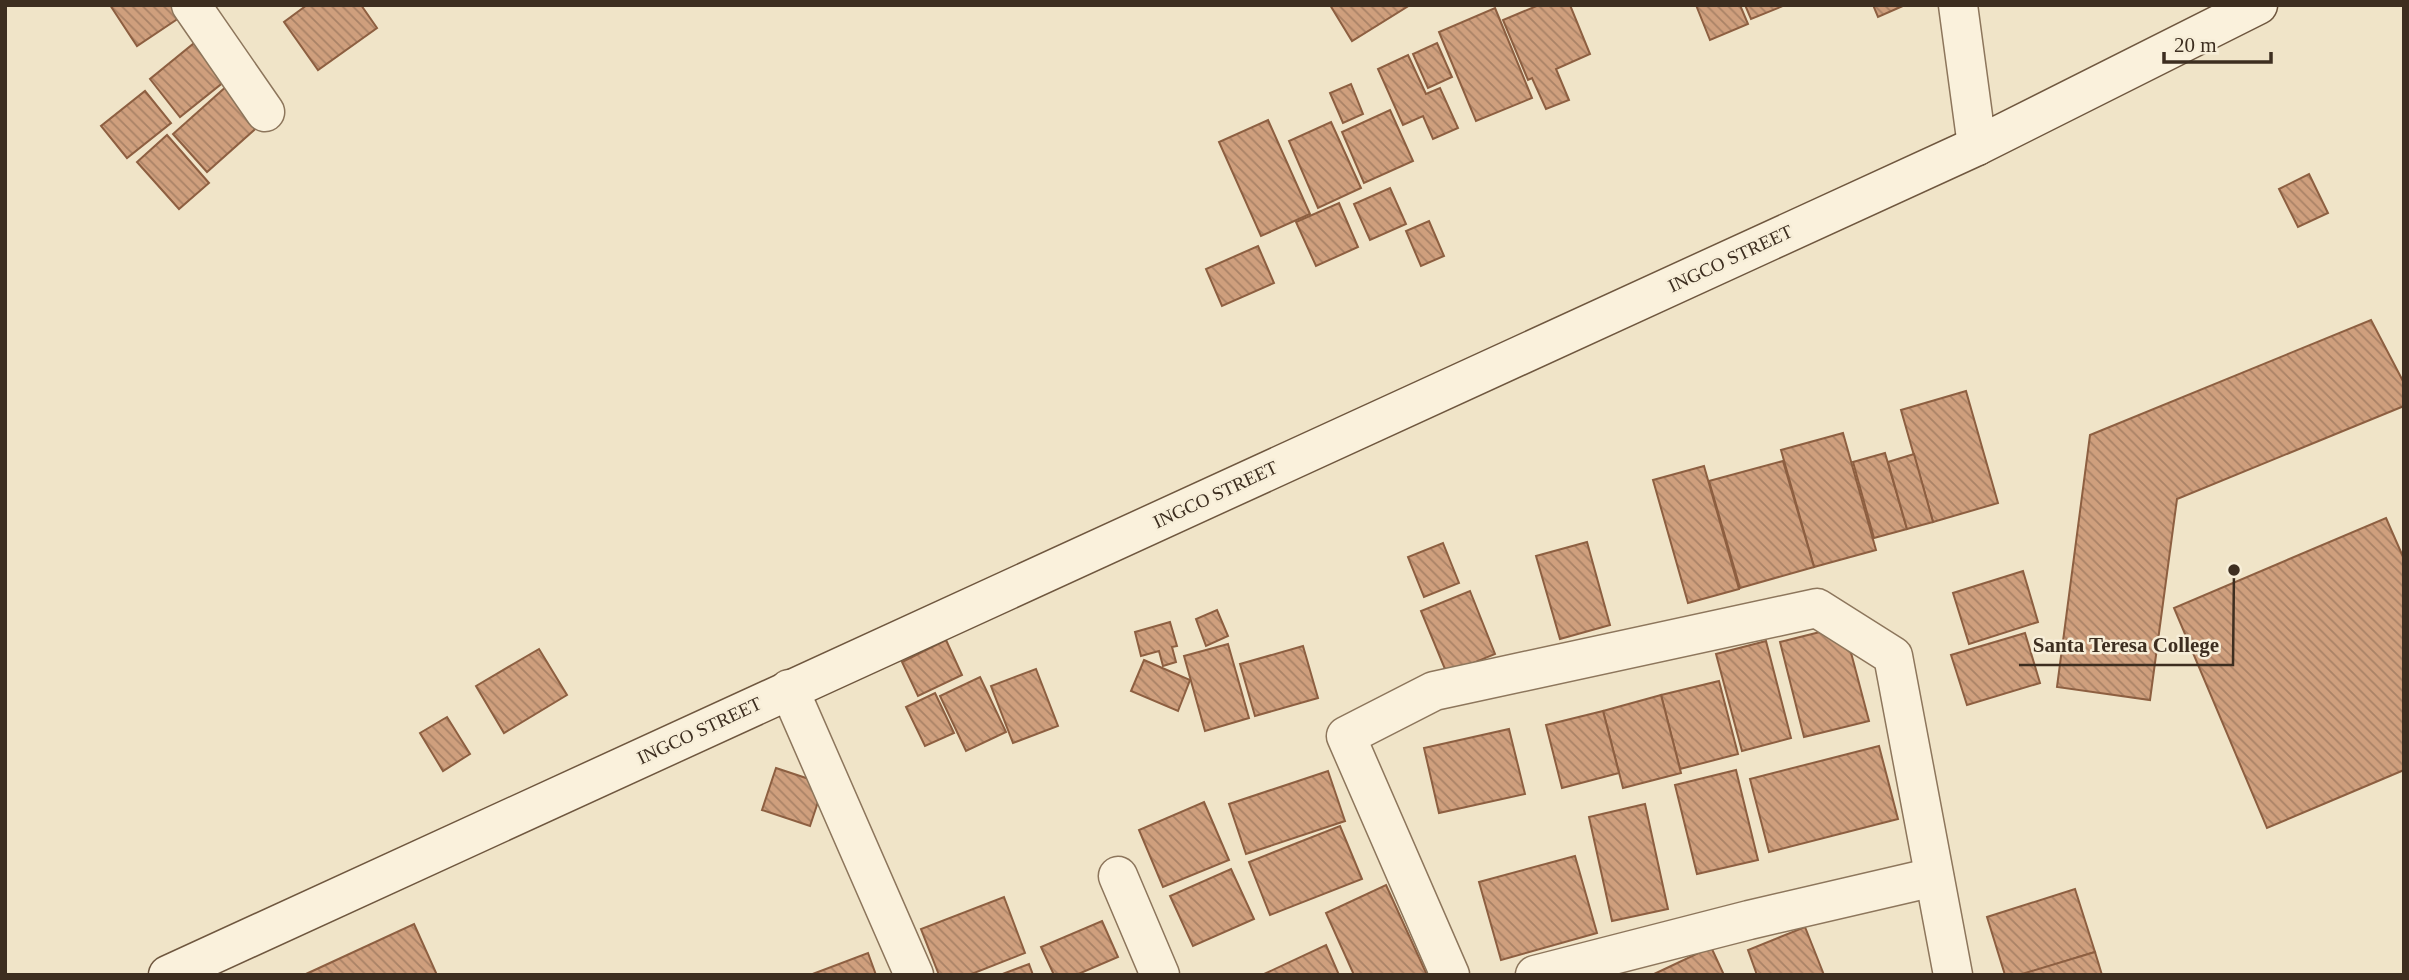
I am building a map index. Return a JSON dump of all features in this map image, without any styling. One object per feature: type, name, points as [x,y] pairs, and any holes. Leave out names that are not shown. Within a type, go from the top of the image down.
[{"type":"street","points":[[191,5],[265,111]]},
{"type":"street","points":[[1958,5],[1977,146]]},
{"type":"street","name":"INGCO STREET","points":[[168,975],[1977,146],[2258,5]]},
{"type":"street","points":[[1450,975],[1346,736],[1434,691],[1817,608],[1893,656],[1953,975]]},
{"type":"street","points":[[789,689],[914,975]]},
{"type":"street","points":[[1118,876],[1160,975]]},
{"type":"street","points":[[1535,975],[1749,920],[1934,877]]},
{"type":"building","points":[[110,5],[175,5],[182,16],[137,46]]},
{"type":"building","points":[[307,5],[361,5],[377,28],[318,70],[284,22]]},
{"type":"building","points":[[1330,5],[1410,5],[1352,41]]},
{"type":"building","points":[[1539,5],[1570,5],[1590,54],[1556,69],[1569,100],[1546,109],[1532,78],[1528,80],[1503,20]]},
{"type":"building","points":[[1696,5],[1740,5],[1748,24],[1710,40]]},
{"type":"building","points":[[1745,5],[1782,5],[1783,6],[1751,19]]},
{"type":"building","points":[[1873,5],[1905,5],[1878,17]]},
{"type":"building","points":[[1495,8],[1532,98],[1476,121],[1439,32]]},
{"type":"building","points":[[204,35],[235,73],[180,117],[150,79]]},
{"type":"building","points":[[1437,43],[1452,77],[1428,88],[1413,54]]},
{"type":"building","points":[[1408,55],[1426,94],[1440,88],[1458,128],[1433,139],[1423,116],[1403,125],[1378,69]]},
{"type":"building","points":[[1351,84],[1363,114],[1343,123],[1330,93]]},
{"type":"building","points":[[228,85],[262,123],[207,172],[173,134]]},
{"type":"building","points":[[145,91],[171,123],[127,158],[101,126]]},
{"type":"building","points":[[1390,110],[1413,161],[1364,183],[1342,132]]},
{"type":"building","points":[[1268,120],[1310,214],[1261,236],[1219,142]]},
{"type":"building","points":[[1331,122],[1361,188],[1318,208],[1289,141]]},
{"type":"building","points":[[167,135],[209,183],[179,209],[137,162]]},
{"type":"building","points":[[2309,174],[2328,213],[2298,227],[2279,189]]},
{"type":"building","points":[[1390,188],[1406,224],[1370,240],[1354,204]]},
{"type":"building","points":[[1339,203],[1358,247],[1316,266],[1296,222]]},
{"type":"building","points":[[1429,221],[1444,256],[1421,266],[1406,231]]},
{"type":"building","points":[[1258,246],[1274,283],[1222,306],[1206,269]]},
{"type":"building","points":[[2371,320],[2404,383],[2404,406],[2177,499],[2150,700],[2057,687],[2090,435]]},
{"type":"building","points":[[1966,391],[1998,503],[1933,522],[1901,410]]},
{"type":"building","points":[[1843,433],[1876,550],[1814,567],[1781,450]]},
{"type":"building","points":[[1885,453],[1907,529],[1874,538],[1853,462]]},
{"type":"building","points":[[1914,454],[1933,522],[1907,529],[1888,462]]},
{"type":"building","points":[[1783,461],[1814,567],[1740,588],[1709,481]]},
{"type":"building","points":[[1704,466],[1739,589],[1688,603],[1653,480]]},
{"type":"building","points":[[2386,518],[2404,559],[2404,770],[2267,828],[2174,608]]},
{"type":"building","points":[[1587,542],[1610,625],[1560,639],[1536,556]]},
{"type":"building","points":[[1443,543],[1459,583],[1424,597],[1408,557]]},
{"type":"building","points":[[2023,571],[2038,622],[1969,644],[1953,593]]},
{"type":"building","points":[[1470,591],[1495,654],[1447,674],[1421,611]]},
{"type":"building","points":[[1217,610],[1228,636],[1206,646],[1196,619]]},
{"type":"building","points":[[1170,622],[1177,646],[1172,647],[1176,662],[1163,666],[1159,651],[1141,656],[1135,632]]},
{"type":"building","points":[[1844,626],[1869,721],[1804,737],[1780,642]]},
{"type":"building","points":[[2025,633],[2040,683],[1967,705],[1951,655]]},
{"type":"building","points":[[946,640],[962,675],[918,696],[902,662]]},
{"type":"building","points":[[1766,641],[1791,738],[1742,751],[1716,654]]},
{"type":"building","points":[[1228,644],[1249,718],[1205,731],[1184,656]]},
{"type":"building","points":[[1303,646],[1318,698],[1255,716],[1240,664]]},
{"type":"building","points":[[539,649],[567,695],[504,733],[476,686]]},
{"type":"building","points":[[1144,660],[1190,680],[1178,711],[1131,691]]},
{"type":"building","points":[[1036,669],[1058,726],[1013,743],[991,686]]},
{"type":"building","points":[[980,677],[1006,732],[966,751],[940,696]]},
{"type":"building","points":[[1719,681],[1738,754],[1680,769],[1661,695]]},
{"type":"building","points":[[935,693],[954,733],[925,746],[906,707]]},
{"type":"building","points":[[1661,695],[1681,773],[1623,788],[1603,711]]},
{"type":"building","points":[[1603,711],[1619,773],[1562,788],[1546,725]]},
{"type":"building","points":[[447,717],[470,754],[443,771],[420,733]]},
{"type":"building","points":[[1509,729],[1525,794],[1439,813],[1424,748]]},
{"type":"building","points":[[1879,746],[1898,819],[1769,852],[1750,779]]},
{"type":"building","points":[[776,768],[824,784],[810,826],[762,810]]},
{"type":"building","points":[[1736,770],[1758,860],[1697,874],[1675,785]]},
{"type":"building","points":[[1328,771],[1345,821],[1246,854],[1229,804]]},
{"type":"building","points":[[1204,802],[1229,860],[1163,887],[1139,830]]},
{"type":"building","points":[[1645,804],[1668,909],[1612,921],[1589,817]]},
{"type":"building","points":[[1340,826],[1362,879],[1270,915],[1249,862]]},
{"type":"building","points":[[1575,856],[1597,933],[1501,960],[1479,882]]},
{"type":"building","points":[[1231,869],[1254,919],[1193,946],[1170,896]]},
{"type":"building","points":[[1386,885],[1427,975],[1354,975],[1326,913]]},
{"type":"building","points":[[2075,889],[2095,952],[2021,975],[2005,975],[1987,917]]},
{"type":"building","points":[[1004,897],[1025,953],[969,975],[939,975],[921,929]]},
{"type":"building","points":[[1102,921],[1118,957],[1076,975],[1054,975],[1041,947]]},
{"type":"building","points":[[414,924],[437,975],[306,975],[306,974]]},
{"type":"building","points":[[1805,927],[1824,975],[1757,975],[1748,950]]},
{"type":"building","points":[[1326,945],[1339,975],[1262,975]]},
{"type":"building","points":[[1711,947],[1724,975],[1652,975]]},
{"type":"building","points":[[2095,952],[2102,975],[2022,974]]},
{"type":"building","points":[[868,953],[876,975],[810,975]]},
{"type":"building","points":[[1029,964],[1033,975],[1000,975]]},
{"type":"place","name":"Santa Teresa College","points":[[2234,570]]}]
